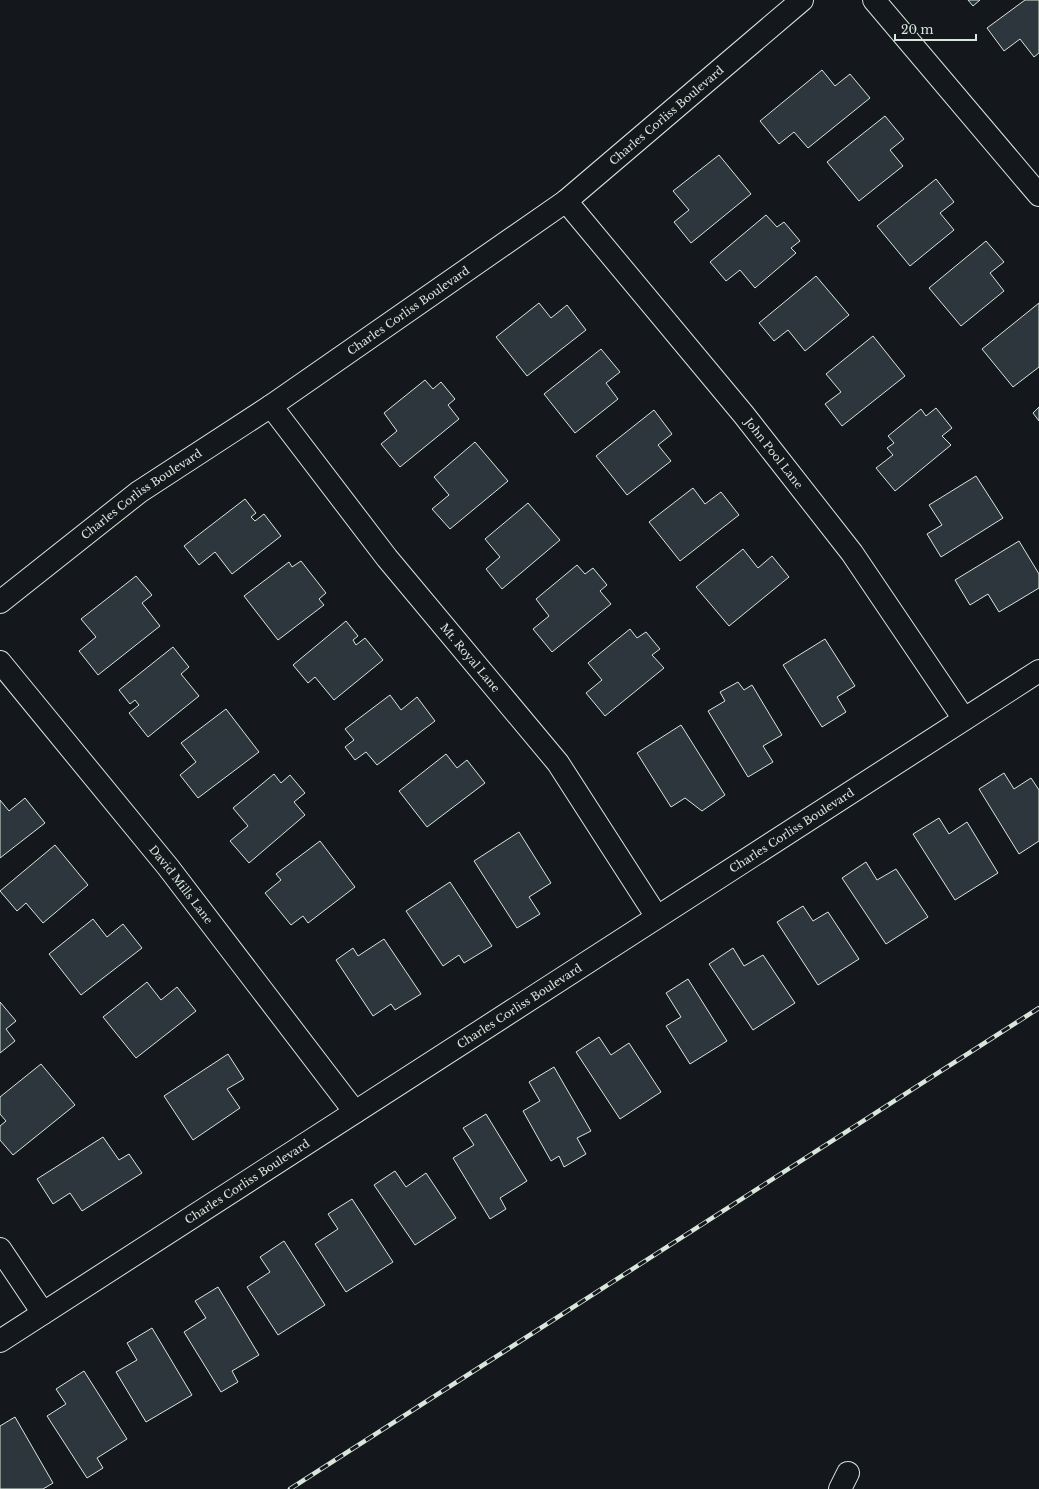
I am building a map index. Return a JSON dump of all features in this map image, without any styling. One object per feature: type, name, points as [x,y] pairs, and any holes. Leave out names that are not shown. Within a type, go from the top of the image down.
[{"type":"street","name":"Charles Corliss Boulevard","points":[[0,602],[139,492],[271,406],[566,201],[802,0]]},
{"type":"street","points":[[874,0],[1039,195]]},
{"type":"street","name":"John Pool Lane","points":[[566,201],[744,415],[852,553],[964,719]]},
{"type":"street","name":"Mt. Royal Lane","points":[[271,406],[387,558],[558,763],[657,917]]},
{"type":"street","name":"David Mills Lane","points":[[0,662],[168,867],[355,1112]]},
{"type":"street","name":"Charles Corliss Boulevard","points":[[0,1341],[1039,671]]},
{"type":"street","points":[[0,1249],[44,1313]]},
{"type":"building","points":[[968,0],[980,0],[973,6]]},
{"type":"building","points":[[1025,0],[1039,0],[1039,53],[1034,57],[1020,39],[1004,51],[987,28]]},
{"type":"building","points":[[822,70],[835,86],[850,74],[870,98],[808,148],[794,132],[779,144],[760,121]]},
{"type":"building","points":[[885,116],[904,139],[890,150],[903,166],[859,201],[827,162]]},
{"type":"building","points":[[719,155],[751,194],[691,243],[674,222],[689,210],[673,191]]},
{"type":"building","points":[[936,179],[954,202],[940,213],[954,230],[910,266],[877,226]]},
{"type":"building","points":[[766,215],[777,227],[784,222],[800,241],[791,248],[796,253],[755,288],[740,270],[726,281],[710,262]]},
{"type":"building","points":[[986,241],[1004,262],[990,273],[1004,291],[961,326],[929,288]]},
{"type":"building","points":[[816,276],[849,315],[805,351],[788,330],[774,341],[759,323]]},
{"type":"building","points":[[539,303],[551,318],[567,305],[586,330],[527,376],[496,337]]},
{"type":"building","points":[[1039,303],[1039,367],[1013,387],[982,349]]},
{"type":"building","points":[[873,336],[905,376],[842,426],[825,404],[841,392],[826,374]]},
{"type":"building","points":[[601,349],[620,372],[606,383],[618,399],[575,433],[544,394]]},
{"type":"building","points":[[425,380],[433,389],[441,382],[455,399],[448,405],[459,419],[400,467],[381,444],[397,431],[384,413]]},
{"type":"building","points":[[1039,407],[1039,421],[1033,413]]},
{"type":"building","points":[[936,408],[952,428],[942,436],[951,445],[895,491],[876,468],[893,455],[887,448],[894,443],[888,436],[921,409],[926,416]]},
{"type":"building","points":[[654,410],[672,434],[658,445],[671,461],[627,495],[596,456]]},
{"type":"building","points":[[475,442],[508,481],[450,529],[432,509],[449,495],[434,477]]},
{"type":"building","points":[[976,476],[1003,518],[941,557],[927,534],[942,525],[929,505]]},
{"type":"building","points":[[693,488],[705,504],[721,492],[739,515],[680,561],[649,522]]},
{"type":"building","points":[[245,499],[256,513],[251,517],[255,521],[264,514],[281,536],[232,574],[215,552],[199,565],[184,546]]},
{"type":"building","points":[[528,503],[560,540],[502,589],[486,569],[500,557],[485,539]]},
{"type":"building","points":[[1019,541],[1039,574],[1039,588],[999,612],[988,594],[970,605],[955,580]]},
{"type":"building","points":[[743,549],[758,568],[772,556],[789,577],[729,626],[696,587]]},
{"type":"building","points":[[301,561],[326,593],[319,599],[324,605],[278,640],[244,596],[289,562],[292,567]]},
{"type":"building","points":[[577,565],[585,574],[593,568],[607,585],[600,591],[611,604],[552,652],[533,629],[549,616],[536,599]]},
{"type":"building","points":[[136,576],[152,595],[142,603],[160,626],[98,675],[79,651],[96,637],[81,619]]},
{"type":"building","points":[[346,621],[358,636],[353,640],[356,645],[365,638],[383,660],[334,700],[315,677],[308,683],[293,665]]},
{"type":"building","points":[[630,629],[637,638],[646,632],[660,649],[652,655],[664,668],[605,716],[586,693],[602,680],[588,663]]},
{"type":"building","points":[[825,639],[855,686],[837,697],[846,712],[822,727],[783,665]]},
{"type":"building","points":[[173,647],[189,667],[181,674],[199,696],[148,737],[129,713],[139,705],[135,700],[130,704],[119,690]]},
{"type":"building","points":[[738,682],[744,690],[752,685],[782,735],[763,746],[773,762],[748,777],[708,711],[725,701],[720,692]]},
{"type":"building","points":[[390,695],[401,710],[417,697],[435,721],[377,765],[366,752],[355,760],[345,747],[354,740],[345,729]]},
{"type":"building","points":[[226,709],[259,752],[198,798],[180,775],[196,762],[181,743]]},
{"type":"building","points":[[681,725],[725,795],[702,811],[685,798],[671,807],[637,753]]},
{"type":"building","points":[[446,754],[457,768],[467,760],[485,783],[427,827],[399,791]]},
{"type":"building","points":[[1004,773],[1014,789],[1031,778],[1039,790],[1039,841],[1019,854],[979,789]]},
{"type":"building","points":[[274,774],[281,783],[290,775],[305,793],[294,802],[305,815],[249,863],[230,841],[248,826],[233,808]]},
{"type":"building","points":[[25,798],[45,823],[0,858],[0,800],[9,811]]},
{"type":"building","points":[[939,818],[949,834],[967,822],[998,873],[955,900],[913,834]]},
{"type":"building","points":[[519,832],[551,883],[529,897],[540,914],[517,928],[474,861]]},
{"type":"building","points":[[320,841],[355,887],[308,923],[303,916],[291,925],[265,893],[281,880],[276,874]]},
{"type":"building","points":[[55,845],[88,885],[43,923],[26,903],[17,911],[0,891]]},
{"type":"building","points":[[866,862],[877,880],[896,869],[928,917],[886,944],[842,878]]},
{"type":"building","points":[[450,882],[492,946],[464,963],[459,955],[443,966],[406,911]]},
{"type":"building","points":[[803,906],[813,921],[828,912],[859,959],[818,985],[777,922]]},
{"type":"building","points":[[93,919],[107,937],[123,924],[142,948],[81,995],[49,954]]},
{"type":"building","points":[[384,939],[421,994],[395,1010],[391,1004],[373,1016],[336,960],[353,948],[358,956]]},
{"type":"building","points":[[733,948],[744,966],[763,955],[795,1003],[753,1030],[709,964]]},
{"type":"building","points":[[688,979],[727,1041],[690,1064],[666,1026],[681,1017],[666,993]]},
{"type":"building","points":[[147,982],[161,1000],[177,987],[196,1011],[136,1058],[103,1017]]},
{"type":"building","points":[[0,1002],[16,1021],[6,1029],[15,1041],[0,1053]]},
{"type":"building","points":[[599,1037],[611,1055],[629,1043],[661,1092],[620,1119],[576,1052]]},
{"type":"building","points":[[228,1054],[244,1079],[227,1089],[240,1108],[193,1140],[164,1096]]},
{"type":"building","points":[[41,1064],[75,1105],[13,1155],[0,1140],[0,1126],[6,1121],[0,1114],[0,1097]]},
{"type":"building","points":[[554,1067],[591,1131],[577,1138],[586,1154],[564,1167],[559,1156],[551,1161],[523,1111],[540,1101],[529,1082]]},
{"type":"building","points":[[486,1114],[527,1181],[500,1198],[506,1209],[490,1219],[453,1158],[474,1145],[463,1128]]},
{"type":"building","points":[[103,1137],[119,1160],[129,1154],[142,1173],[82,1211],[70,1193],[53,1204],[37,1179]]},
{"type":"building","points":[[395,1171],[406,1187],[426,1173],[456,1218],[415,1245],[374,1185]]},
{"type":"building","points":[[352,1199],[393,1262],[346,1292],[315,1244],[338,1229],[328,1214]]},
{"type":"building","points":[[284,1241],[325,1305],[278,1335],[247,1287],[270,1272],[260,1257]]},
{"type":"building","points":[[218,1287],[259,1355],[232,1371],[238,1382],[221,1392],[184,1332],[206,1318],[195,1301]]},
{"type":"building","points":[[152,1328],[192,1395],[146,1422],[116,1372],[137,1360],[127,1343]]},
{"type":"building","points":[[84,1371],[127,1439],[97,1458],[103,1468],[87,1478],[47,1416],[66,1404],[56,1389]]},
{"type":"building","points":[[15,1417],[53,1483],[43,1489],[0,1489],[0,1426]]},
{"type":"railway","points":[[290,1489],[1039,1008]]}]
